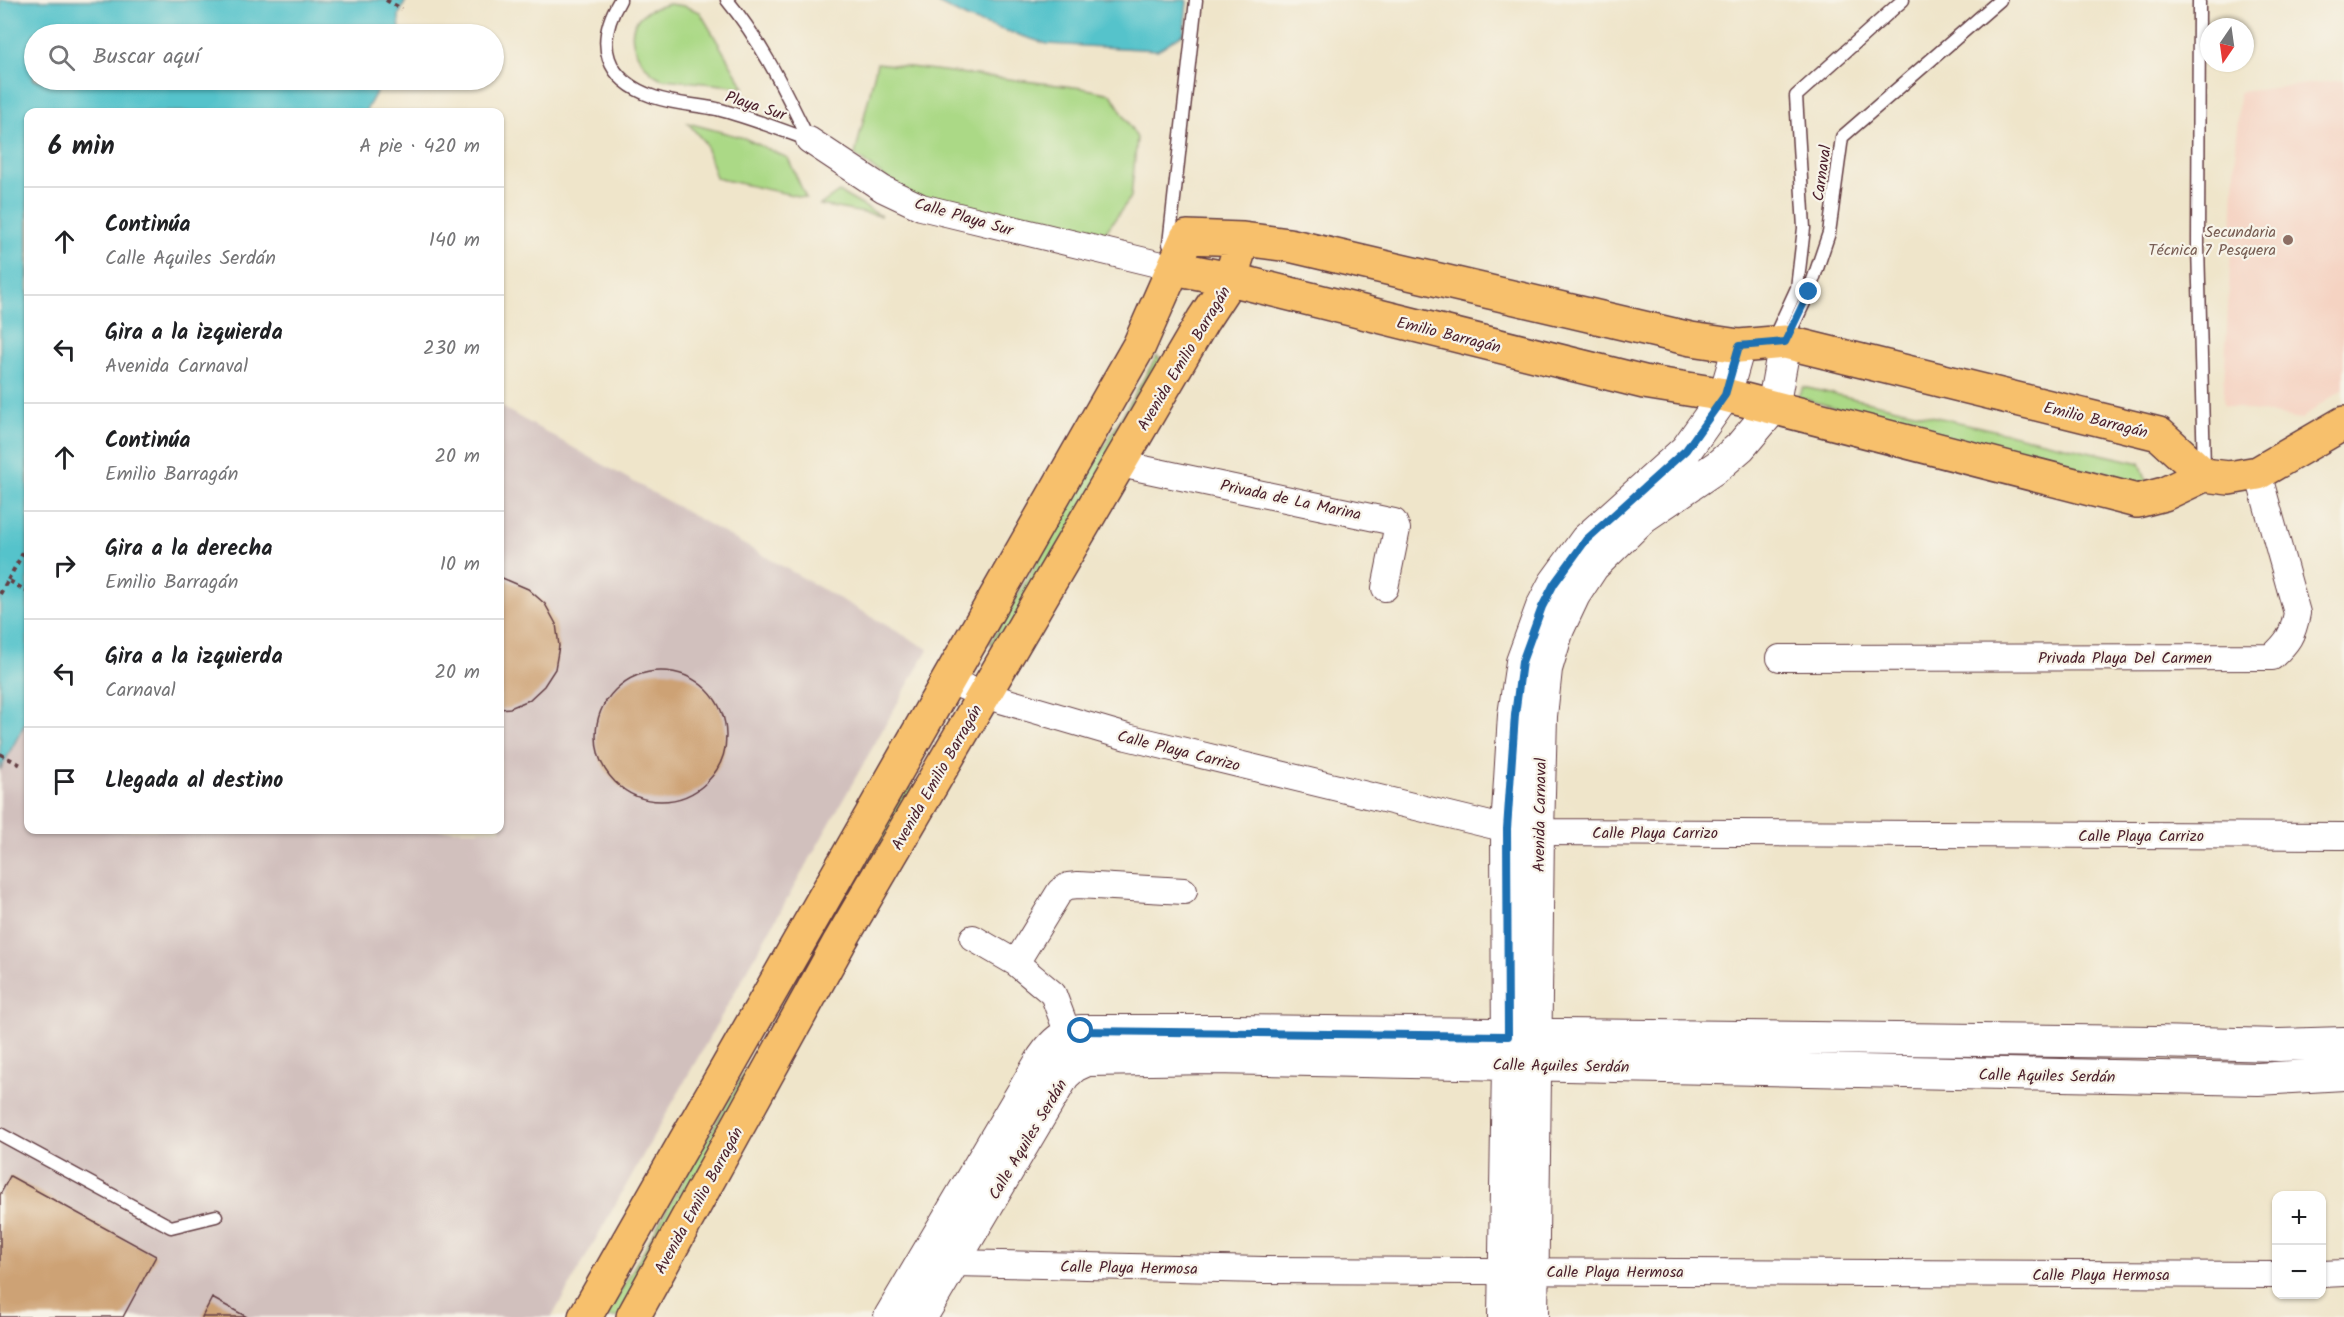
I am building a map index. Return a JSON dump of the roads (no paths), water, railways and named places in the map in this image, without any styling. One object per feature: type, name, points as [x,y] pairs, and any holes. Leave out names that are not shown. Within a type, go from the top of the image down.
[{"type":"main road","name":"Emilio Barragán","points":[[1243,239],[1289,245],[1691,339],[1739,346],[1778,343],[2159,435],[2204,475],[2164,494],[2137,501],[1725,395],[1644,382],[1230,279],[1177,249],[1243,239]]},
{"type":"main road","name":"Avenida Emilio Barragán","points":[[633,1317],[839,943],[1203,320],[1230,279],[1243,239]]},
{"type":"main road","points":[[585,1317],[950,681],[1139,346],[1177,249]]},
{"type":"main road","points":[[2204,475],[2229,478],[2258,473],[2344,423]]},
{"type":"street","name":"Calle Playa Sur","points":[[809,140],[883,189],[921,207],[1133,258],[1177,249]]},
{"type":"street","points":[[1773,408],[1778,343]]},
{"type":"street","points":[[1725,395],[1739,346]]},
{"type":"street","name":"Avenida Carnaval","points":[[1522,1050],[1507,829],[1515,715],[1522,662],[1542,607],[1554,584],[1586,540],[1686,450],[1725,395]]},
{"type":"street","name":"Avenida Carnaval","points":[[1504,1317],[1518,1271],[1522,1050],[1538,832],[1541,716],[1546,669],[1558,629],[1574,595],[1593,566],[1643,517],[1718,466],[1740,447],[1773,408]]},
{"type":"street","name":"Privada de La Marina","points":[[1120,464],[1394,522],[1397,529],[1385,588]]},
{"type":"street","name":"Privada Playa Del Carmen","points":[[1780,657],[2272,657],[2287,642],[2295,627],[2297,614],[2258,473]]},
{"type":"street","name":"Calle Playa Carrizo","points":[[950,681],[984,695],[1127,737],[1507,829],[1538,832],[2344,836]]},
{"type":"street","points":[[1016,963],[1059,891],[1068,886],[1184,891]]},
{"type":"street","points":[[973,938],[1016,963],[1053,994],[1068,1034]]},
{"type":"street","name":"Calle Aquiles Serdán","points":[[890,1317],[1043,1058],[1058,1039],[1081,1031],[1232,1031],[1522,1050],[2142,1076],[2258,1079],[2344,1074]]},
{"type":"street","points":[[2142,1076],[2155,1042]]},
{"type":"street","name":"Calle Aquiles Serdán","points":[[921,1317],[1064,1074],[1087,1060],[1522,1050],[2155,1042],[2280,1045],[2344,1043]]},
{"type":"street","name":"Calle Playa Hermosa","points":[[953,1263],[1252,1270],[2272,1275]]},
{"type":"street","name":"Avenida Carnaval","points":[[1518,1271],[1532,1317]]},
{"type":"street","points":[[2326,1274],[2344,1273]]},
{"type":"lane","name":"Playa Sur","points":[[620,0],[608,24],[607,52],[610,65],[630,86],[657,98],[718,110],[809,140]]},
{"type":"lane","name":"Playa Sur","points":[[727,0],[748,26],[809,140]]},
{"type":"lane","points":[[1177,249],[1196,0]]},
{"type":"lane","name":"Carnaval","points":[[1778,343],[1797,288],[1804,228],[1796,96],[1903,0]]},
{"type":"lane","name":"Carnaval","points":[[1778,343],[1809,292],[1829,233],[1842,137],[2000,0]]},
{"type":"lane","points":[[2199,0],[2198,246],[2204,475]]},
{"type":"lane","points":[[0,1134],[171,1227],[216,1216]]},
{"type":"water","points":[[0,0],[406,0],[399,15],[399,24],[24,24],[24,90],[377,90],[367,108],[24,108],[24,725],[0,770]]},
{"type":"water","points":[[932,0],[1187,0],[1184,33],[1158,50],[1047,44],[969,19]]},
{"type":"place","name":"Secundaria Técnica 7 Pesquera","points":[[2288,240]]}]
